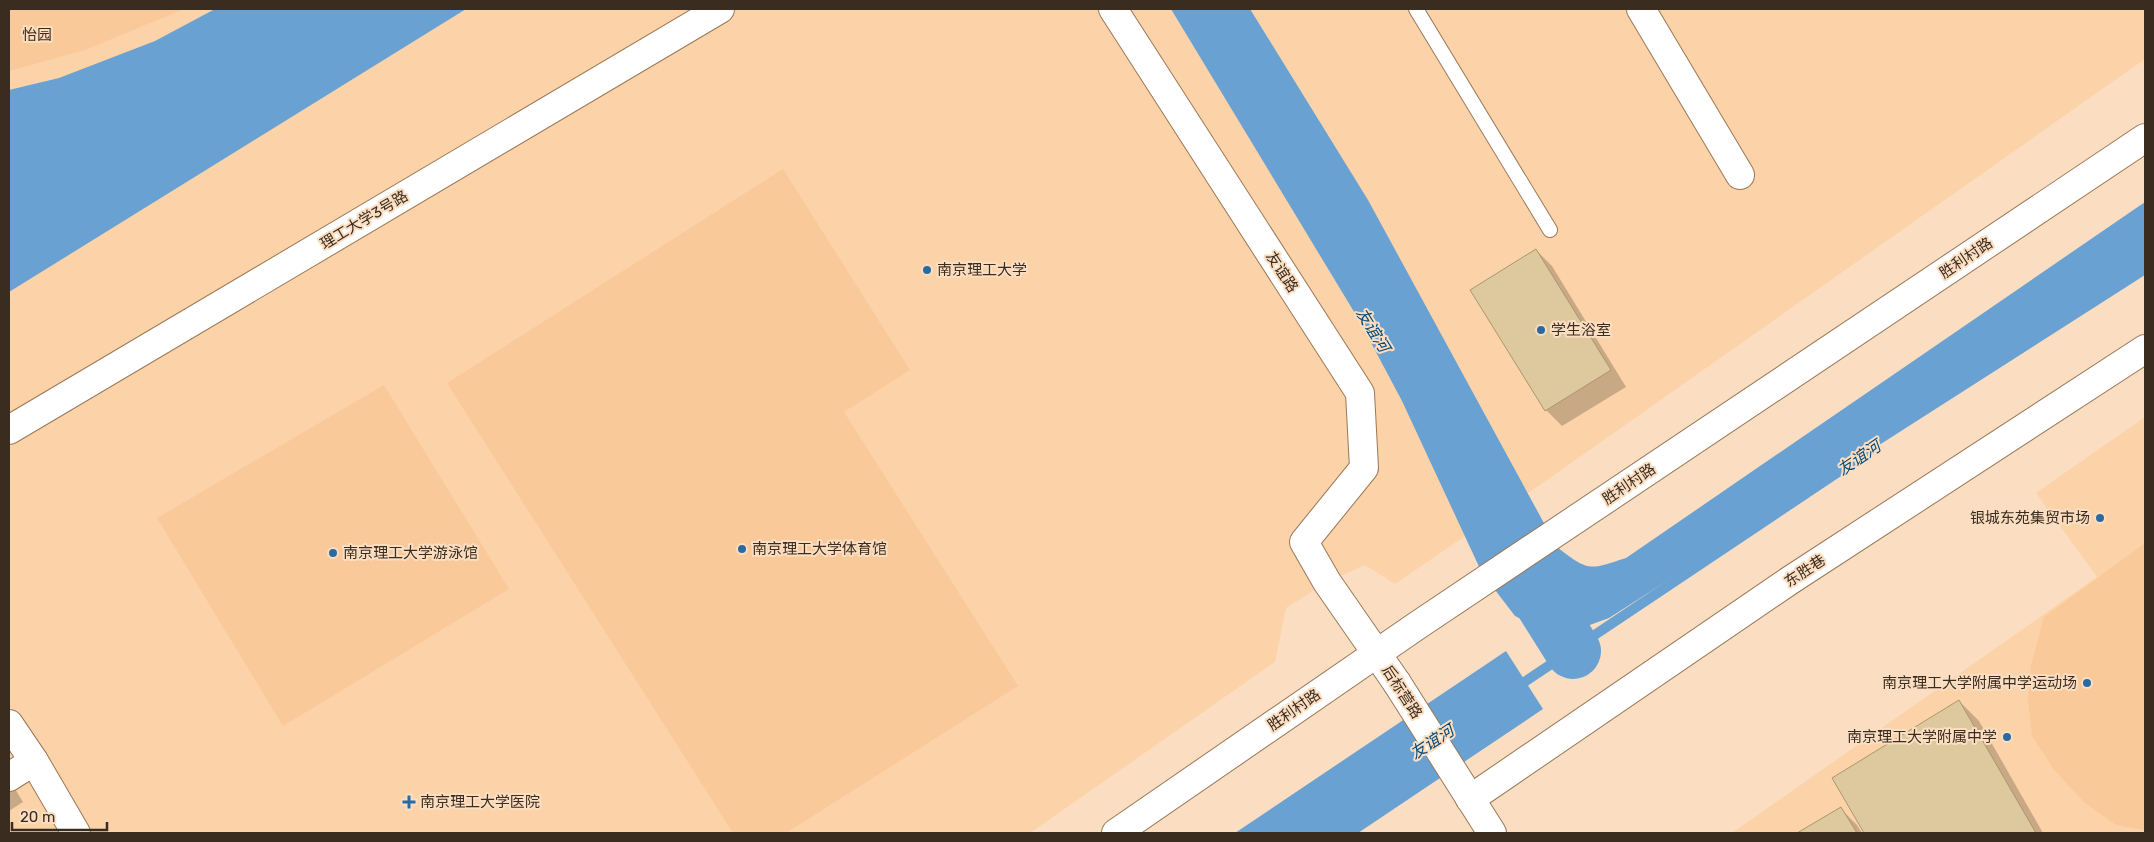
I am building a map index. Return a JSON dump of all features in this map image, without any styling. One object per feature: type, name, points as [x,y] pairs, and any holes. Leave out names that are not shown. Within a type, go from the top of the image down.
[{"type":"street","name":"理工大学3号路","points":[[9,430],[720,9]]},
{"type":"street","name":"友谊路","points":[[1113,9],[1360,393],[1364,468],[1304,542]]},
{"type":"street","points":[[1641,9],[1740,175]]},
{"type":"street","name":"胜利村路","points":[[1116,833],[1376,653],[2145,138]]},
{"type":"street","name":"东胜巷","points":[[1470,799],[1789,581],[2145,349]]},
{"type":"street","name":"后标营路","points":[[1304,542],[1327,582],[1398,683],[1492,833]]},
{"type":"street","points":[[9,724],[34,761],[76,833]]},
{"type":"street","points":[[9,777],[34,761]]},
{"type":"lane","points":[[1416,9],[1550,230]]},
{"type":"shaded area","name":"南京理工大学","points":[[9,9],[2145,9],[2145,59],[1547,480],[1395,584],[1365,565],[1327,582],[1286,608],[1275,662],[1030,833],[9,833]]},
{"type":"shaded area","name":"南京理工大学附属中学","points":[[2145,417],[2145,833],[1732,833],[2097,577],[2036,493]]},
{"type":"green space","name":"怡园","points":[[9,9],[184,9],[85,50],[9,71]]},
{"type":"green space","name":"南京理工大学体育馆","points":[[783,169],[910,370],[844,412],[1018,686],[786,833],[733,833],[447,383]]},
{"type":"green space","name":"南京理工大学游泳馆","points":[[384,385],[509,589],[283,726],[157,518]]},
{"type":"green space","name":"南京理工大学附属中学运动场","points":[[2145,543],[2145,830],[2116,825],[2085,803],[2055,771],[2032,736],[2028,700],[2031,665],[2044,617]]},
{"type":"water","points":[[215,9],[466,9],[9,292],[9,90],[59,78],[155,41]]},
{"type":"water","points":[[1171,9],[1250,9],[1368,200],[1557,547],[1583,565],[1604,565],[1626,558],[2145,202],[2145,275],[1609,618],[1565,634],[1537,627],[1515,616],[1482,573],[1402,401],[1359,320]]},
{"type":"water","points":[[1506,651],[1543,709],[1358,833],[1235,833]]},
{"type":"building","name":"学生浴室","points":[[1536,249],[1611,370],[1545,411],[1470,290]]},
{"type":"building","points":[[1959,700],[2036,833],[1864,833],[1832,778]]},
{"type":"building","points":[[1841,807],[1857,833],[1797,833]]},
{"type":"waterway","name":"友谊河","points":[[1514,689],[1874,448]]},
{"type":"waterway","name":"友谊河","points":[[1521,568],[1573,651]]},
{"type":"place","name":"南京理工大学","points":[[927,270]]},
{"type":"place","name":"学生浴室","points":[[1541,330]]},
{"type":"place","name":"银城东苑集贸市场","points":[[2100,518]]},
{"type":"place","name":"南京理工大学体育馆","points":[[742,549]]},
{"type":"place","name":"南京理工大学游泳馆","points":[[333,553]]},
{"type":"place","name":"南京理工大学附属中学运动场","points":[[2087,683]]},
{"type":"place","name":"南京理工大学附属中学","points":[[2007,737]]},
{"type":"place","name":"南京理工大学医院","points":[[409,802]]}]
